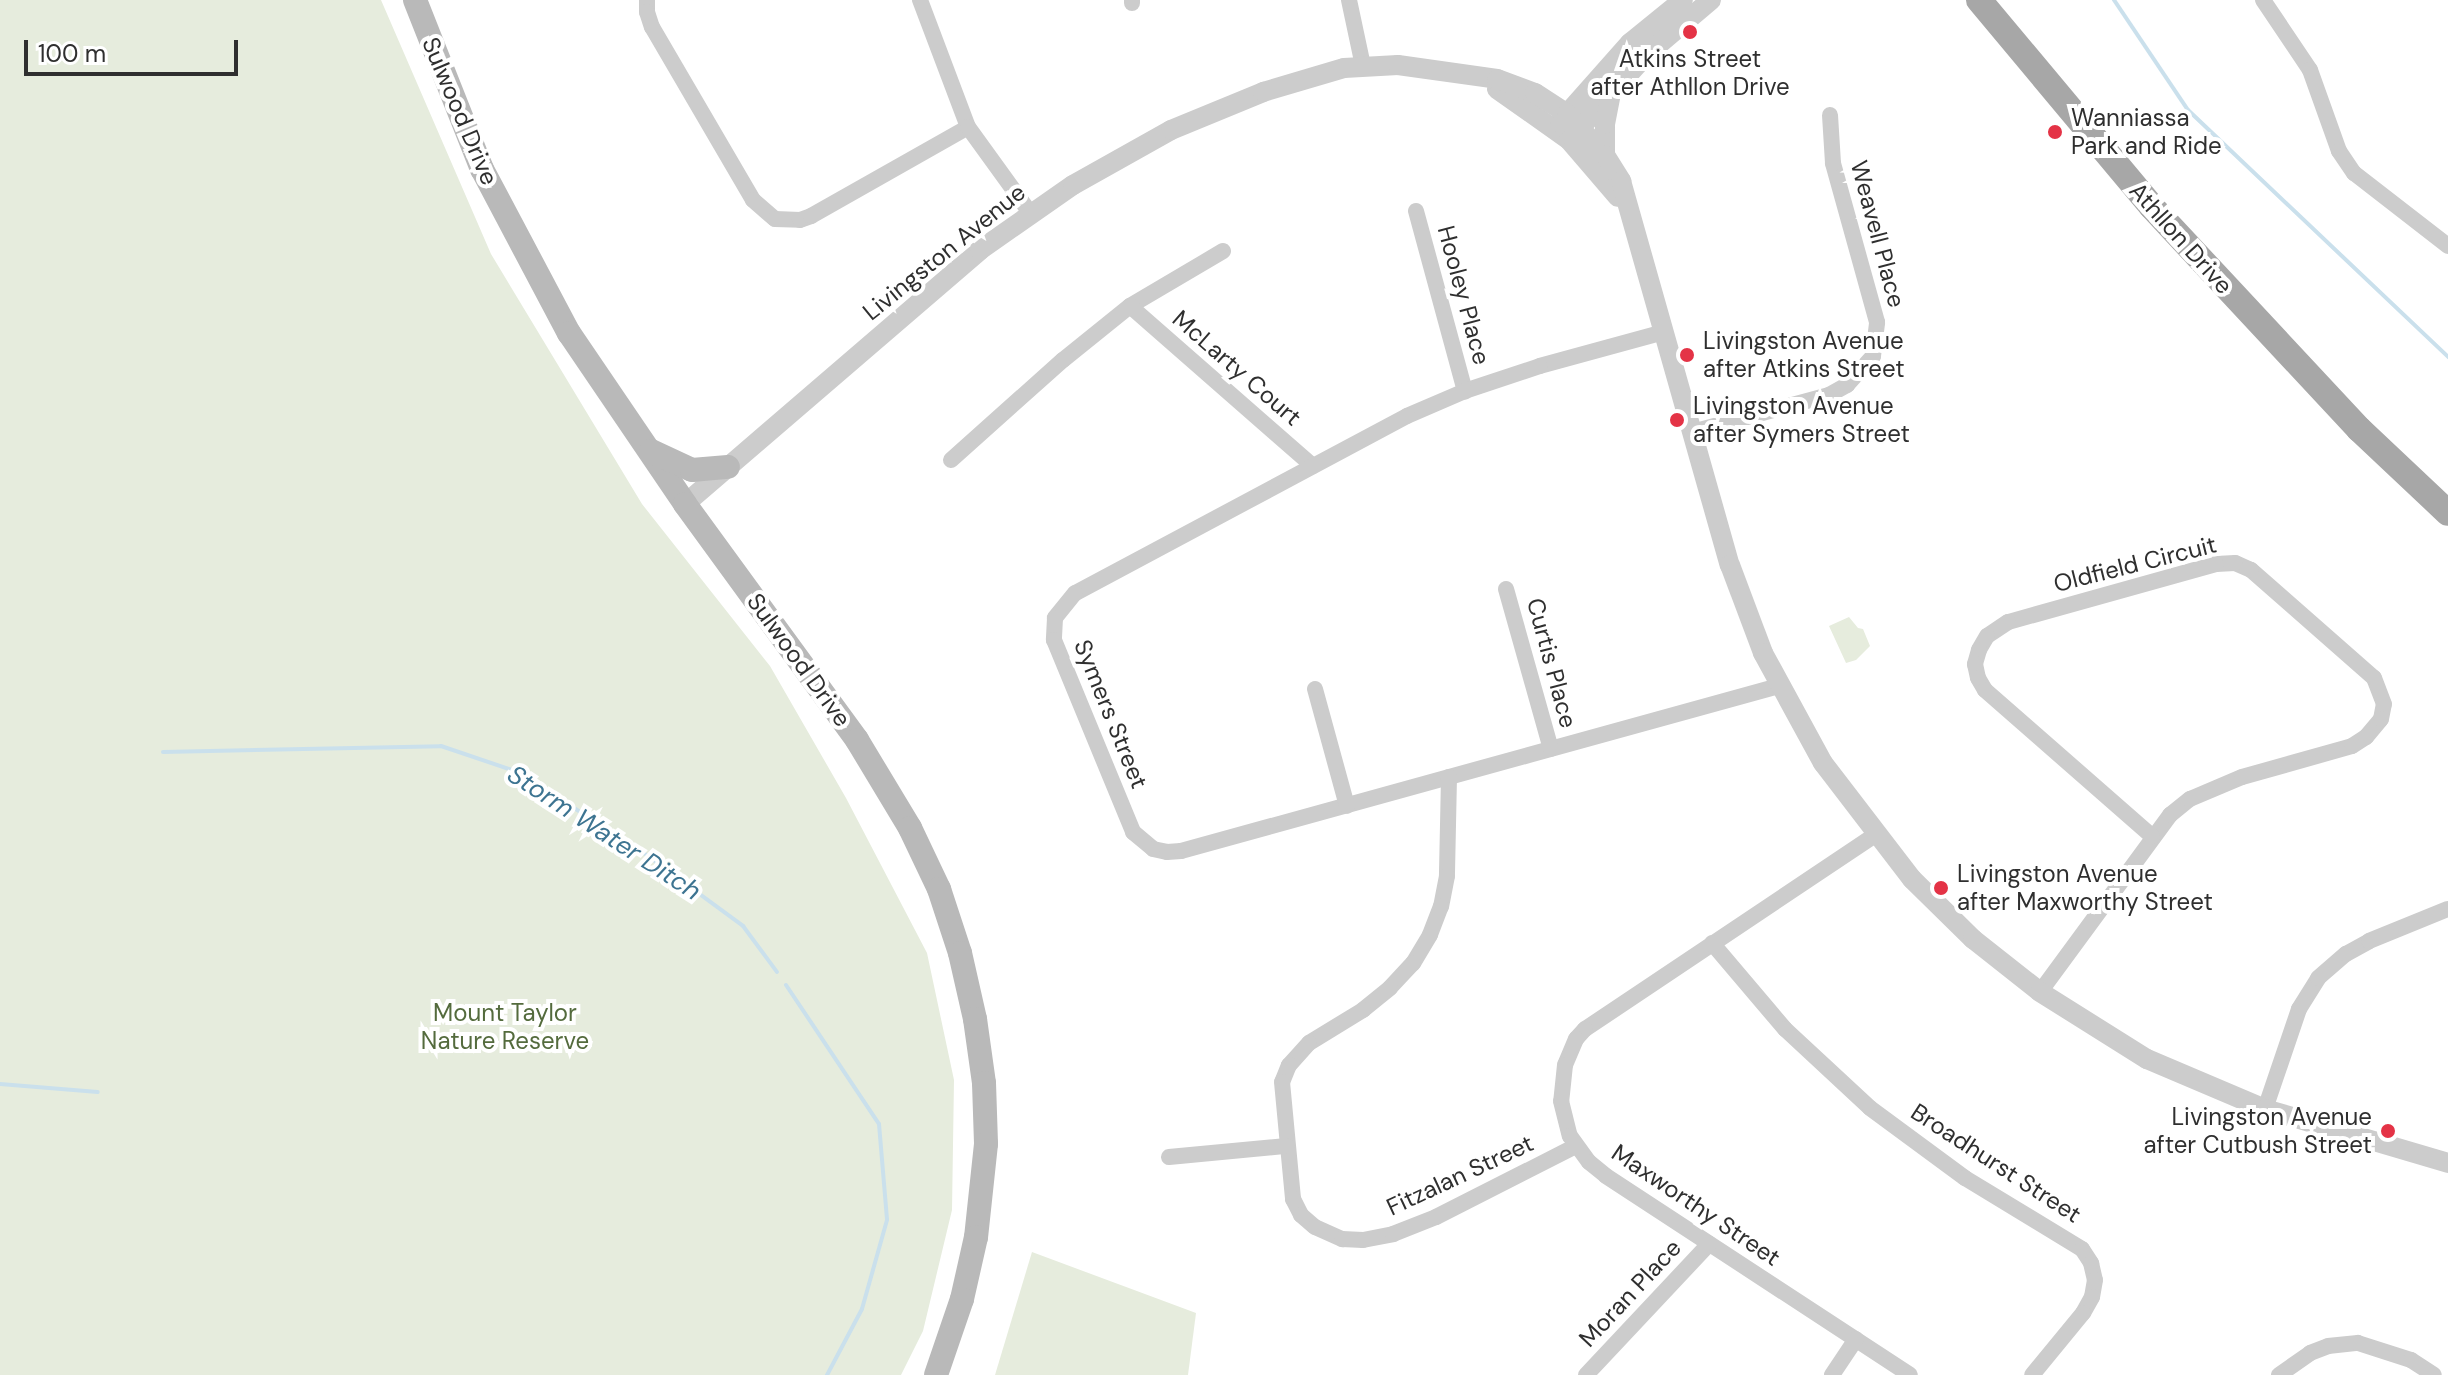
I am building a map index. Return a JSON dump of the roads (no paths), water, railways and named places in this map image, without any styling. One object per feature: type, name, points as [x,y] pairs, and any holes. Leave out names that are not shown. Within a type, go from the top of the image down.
[{"type":"main road","name":"Sulwood Drive","points":[[415,0],[460,117],[519,243],[569,333],[645,448],[857,740],[939,889],[960,953],[981,1052],[984,1175],[976,1237],[962,1299],[936,1375]]},
{"type":"main road","name":"Athllon Drive","points":[[1979,0],[2152,207],[2359,429],[2448,513]]},
{"type":"main road","name":"Athllon Drive","points":[[2330,395],[2448,494]]},
{"type":"main road","points":[[645,448],[681,468],[707,471],[728,467]]},
{"type":"street","points":[[647,0],[652,27],[753,200],[775,219],[800,220],[811,216],[968,127]]},
{"type":"street","points":[[920,0],[968,127],[1031,214]]},
{"type":"street","points":[[1349,0],[1363,66]]},
{"type":"street","points":[[1605,155],[1603,87],[1630,43],[1683,0]]},
{"type":"street","points":[[1568,127],[1603,87],[1711,0]]},
{"type":"street","points":[[2263,0],[2310,70],[2339,151],[2354,173],[2448,246]]},
{"type":"street","name":"Livingston Avenue","points":[[685,504],[980,250],[1031,214],[1114,161],[1201,117],[1294,82],[1363,66],[1398,65],[1497,79],[1535,93],[1568,127],[1615,193],[1629,216],[1639,244]]},
{"type":"street","name":"Livingston Avenue","points":[[1456,72],[1568,127],[1605,155],[1629,199],[1734,578],[1779,686],[1823,763],[1875,835],[1932,900],[1973,939],[2040,992],[2147,1059],[2265,1109],[2448,1163]]},
{"type":"street","points":[[1535,93],[1603,87]]},
{"type":"street","name":"Weavell Place","points":[[1692,432],[1829,395],[1855,379],[1873,356],[1877,322],[1833,163],[1830,115]]},
{"type":"street","name":"Hooley Place","points":[[1416,211],[1465,391]]},
{"type":"street","name":"McLarty Court","points":[[951,460],[1063,360],[1130,306],[1223,251]]},
{"type":"street","name":"McLarty Court","points":[[1130,306],[1313,466]]},
{"type":"street","name":"Symers Street","points":[[1664,332],[1465,391],[1407,416],[1075,593],[1055,618],[1054,640],[1133,832],[1153,849],[1181,851],[1779,686]]},
{"type":"street","name":"Oldfield Circuit","points":[[2040,992],[2152,836],[2190,799],[2242,777],[2352,746],[2366,737],[2381,719],[2384,704],[2374,678],[2251,570],[2235,563],[2216,564],[2008,622],[1987,636],[1979,650],[1975,664],[1985,690],[2152,836]]},
{"type":"street","name":"Curtis Place","points":[[1506,589],[1551,749]]},
{"type":"street","points":[[1315,689],[1347,806]]},
{"type":"street","name":"Fitzalan Street","points":[[1449,777],[1447,876],[1441,906],[1430,935],[1413,963],[1390,988],[1363,1010],[1309,1043],[1289,1065],[1282,1082],[1290,1191],[1301,1215],[1323,1232],[1363,1240],[1393,1234],[1436,1217],[1576,1146]]},
{"type":"street","name":"Maxworthy Street","points":[[1875,835],[1606,1012],[1576,1039],[1565,1065],[1561,1101],[1576,1146],[1606,1176],[1910,1375]]},
{"type":"street","points":[[2265,1109],[2299,1009],[2318,978],[2346,954],[2369,941],[2448,909]]},
{"type":"street","name":"Broadhurst Street","points":[[1712,943],[1785,1029],[1870,1108],[1965,1178],[2082,1249],[2093,1272],[2092,1297],[2083,1313],[2032,1375]]},
{"type":"street","points":[[1169,1157],[1286,1146]]},
{"type":"street","name":"Moran Place","points":[[1586,1375],[1709,1244]]},
{"type":"street","points":[[1832,1375],[1856,1339]]},
{"type":"street","points":[[2279,1375],[2310,1353],[2328,1346],[2358,1343],[2411,1360],[2434,1375]]},
{"type":"waterway","points":[[2114,0],[2188,110],[2448,357]]},
{"type":"waterway","name":"Storm Water Ditch","points":[[163,752],[441,746],[518,772],[641,851],[743,926],[777,972]]},
{"type":"waterway","name":"Storm Water Ditch","points":[[786,985],[879,1124],[887,1220],[862,1309],[827,1375]]},
{"type":"waterway","points":[[0,1084],[98,1092]]},
{"type":"place","name":"Atkins Street after Athllon Drive","points":[[1690,32]]},
{"type":"place","name":"Wanniassa Park and Ride","points":[[2055,132]]},
{"type":"place","name":"Livingston Avenue after Atkins Street","points":[[1687,355]]},
{"type":"place","name":"Livingston Avenue after Symers Street","points":[[1677,420]]},
{"type":"place","name":"Livingston Avenue after Maxworthy Street","points":[[1941,888]]},
{"type":"place","name":"Livingston Avenue after Cutbush Street","points":[[2388,1131]]},
{"type":"park label","name":"Mount Taylor Nature Reserve","points":[[505,1027]]}]
